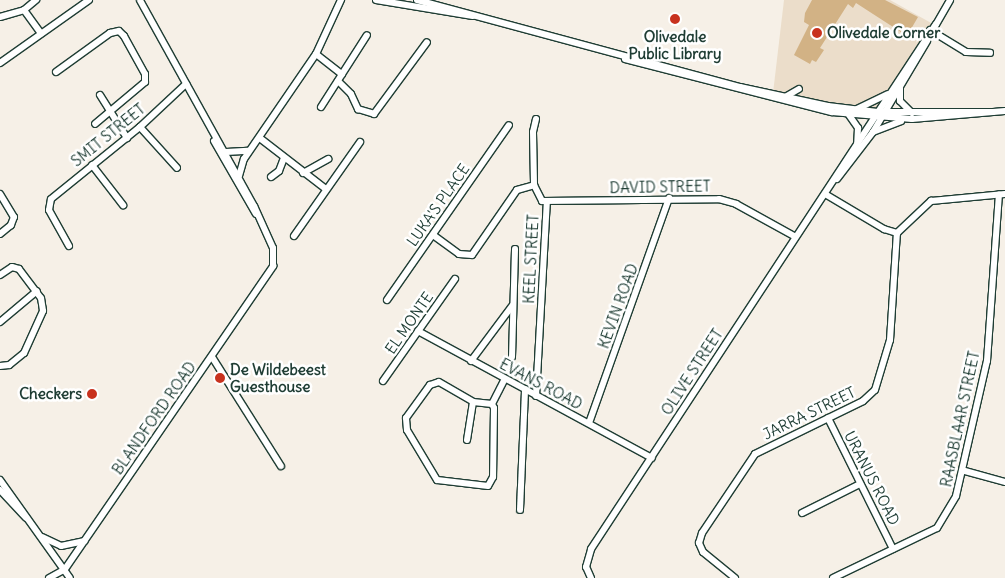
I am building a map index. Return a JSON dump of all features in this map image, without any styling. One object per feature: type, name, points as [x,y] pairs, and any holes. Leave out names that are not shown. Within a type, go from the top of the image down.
[{"type":"street","points":[[1,15],[24,10],[36,0]]},
{"type":"street","points":[[0,63],[89,0]]},
{"type":"street","points":[[140,0],[257,215]]},
{"type":"street","points":[[239,176],[249,150],[261,140],[316,54],[341,0]]},
{"type":"street","points":[[376,0],[476,16]]},
{"type":"street","points":[[417,0],[850,113],[880,100],[899,83]]},
{"type":"street","name":"OLIVE STREET","points":[[591,578],[586,567],[588,556],[794,236],[880,115],[950,0]]},
{"type":"street","points":[[24,10],[41,33]]},
{"type":"street","points":[[933,28],[966,52],[990,53]]},
{"type":"street","points":[[56,72],[110,33],[122,33],[145,80],[95,124]]},
{"type":"street","points":[[321,107],[367,35]]},
{"type":"street","points":[[338,81],[351,94],[358,109],[374,114],[427,42]]},
{"type":"street","points":[[584,45],[742,92],[850,113],[912,116],[1005,111]]},
{"type":"street","points":[[316,54],[342,74]]},
{"type":"street","points":[[899,83],[900,102],[912,116]]},
{"type":"street","name":"SMIT STREET","points":[[70,246],[48,206],[53,197],[140,127],[186,84]]},
{"type":"street","points":[[784,97],[800,89]]},
{"type":"street","points":[[100,95],[127,138]]},
{"type":"street","points":[[850,113],[858,128],[857,146]]},
{"type":"street","name":"OLIVE STREET","points":[[832,183],[873,132],[880,115]]},
{"type":"street","points":[[873,132],[912,116]]},
{"type":"street","points":[[205,119],[226,152],[257,215]]},
{"type":"street","points":[[433,236],[459,254],[472,255],[517,190],[534,185],[533,132],[536,119]]},
{"type":"street","name":"LUKA'S PLACE","points":[[388,300],[509,124]]},
{"type":"street","points":[[140,127],[177,168]]},
{"type":"street","points":[[261,140],[326,189]]},
{"type":"street","points":[[294,236],[360,142]]},
{"type":"street","points":[[226,152],[249,150]]},
{"type":"street","points":[[272,176],[279,172],[284,158]]},
{"type":"street","points":[[304,173],[328,159]]},
{"type":"street","points":[[92,165],[123,205]]},
{"type":"street","name":"KEEL STREET","points":[[534,185],[538,199],[547,202],[536,396]]},
{"type":"street","points":[[0,194],[14,217],[13,223],[0,234]]},
{"type":"street","points":[[825,194],[884,229],[897,233],[931,201],[1002,194]]},
{"type":"street","name":"RAASBLAAR STREET","points":[[833,578],[940,526],[965,471],[987,361],[1002,194]]},
{"type":"street","name":"DAVID STREET","points":[[547,202],[669,198],[728,201],[794,236]]},
{"type":"street","name":"KEVIN ROAD","points":[[589,423],[669,198]]},
{"type":"street","name":"BLANDFORD ROAD","points":[[49,578],[65,569],[273,266],[273,248],[257,215]]},
{"type":"street","name":"JARRA STREET","points":[[735,578],[703,552],[699,544],[702,533],[755,454],[867,398],[881,377],[890,340],[897,233]]},
{"type":"street","points":[[512,357],[512,306],[516,249]]},
{"type":"street","points":[[0,275],[12,267],[19,269],[37,292],[44,311],[32,343],[13,362],[0,366]]},
{"type":"street","name":"EL MONTE","points":[[383,381],[455,279]]},
{"type":"street","points":[[0,322],[37,292]]},
{"type":"street","points":[[471,361],[512,306]]},
{"type":"street","name":"EVANS ROAD","points":[[418,332],[652,458]]},
{"type":"street","points":[[212,357],[281,466]]},
{"type":"street","points":[[492,404],[473,402],[447,385],[434,383],[405,420],[430,473],[442,483],[485,486],[492,482],[495,414],[492,404],[505,379]]},
{"type":"street","points":[[520,510],[525,390]]},
{"type":"street","points":[[467,440],[473,402]]},
{"type":"street","name":"URANUS ROAD","points":[[828,418],[894,549]]},
{"type":"street","points":[[965,471],[1005,482]]},
{"type":"street","points":[[0,480],[70,578]]},
{"type":"street","points":[[802,513],[860,484]]},
{"type":"street","points":[[0,490],[27,519]]},
{"type":"street","points":[[37,533],[61,546],[84,541]]},
{"type":"shaded area","points":[[784,0],[890,0],[933,24],[879,115],[773,93]]},
{"type":"building","name":"Olivedale Corner","points":[[812,0],[885,0],[918,17],[907,36],[856,3],[853,8],[848,4],[820,48],[824,50],[816,62],[812,60],[810,64],[794,55],[809,25],[804,22],[805,13]]},
{"type":"place","name":"Olivedale Public Library","points":[[675,19]]},
{"type":"place","name":"Olivedale Corner","points":[[817,33]]},
{"type":"place","name":"De Wildebeest Guesthouse","points":[[220,378]]},
{"type":"place","name":"Checkers","points":[[92,394]]}]
